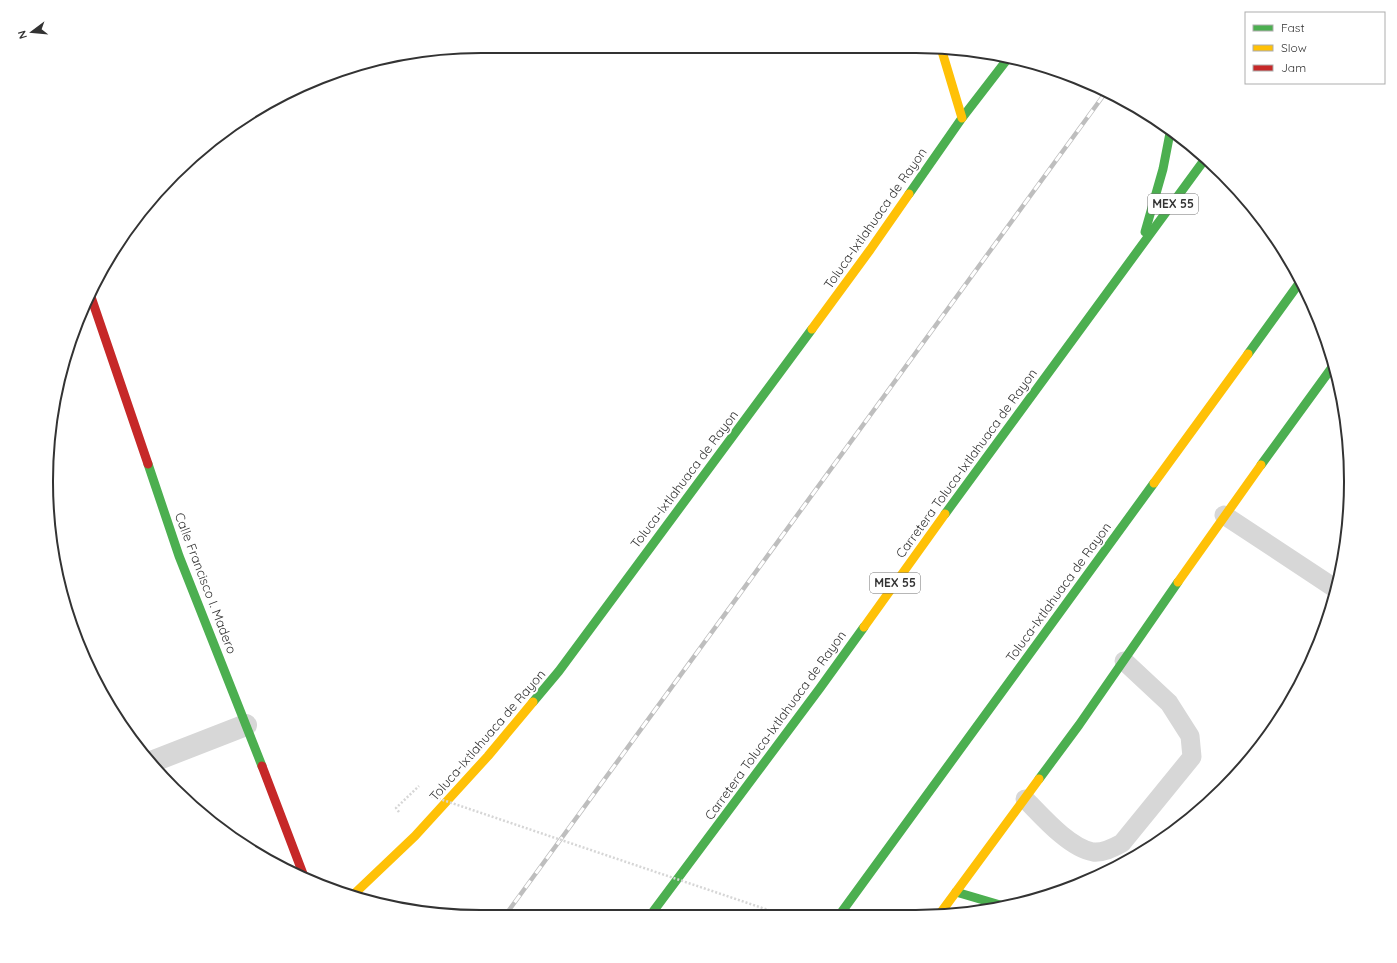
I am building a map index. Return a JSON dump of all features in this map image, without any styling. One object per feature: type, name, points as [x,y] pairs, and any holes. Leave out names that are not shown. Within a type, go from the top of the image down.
[{"type":"main road","points":[[943,54],[962,118]]},
{"type":"main road","name":"Toluca-Ixtlahuaca de Rayon","points":[[358,891],[415,836],[488,756],[559,671],[870,250],[962,118],[1005,62]]},
{"type":"main road","points":[[1140,248],[1156,196],[1169,137]]},
{"type":"main road","name":"Carretera Toluca-Ixtlahuaca de Rayon","points":[[654,910],[815,694],[1202,163]]},
{"type":"main road","name":"Toluca-Ixtlahuaca de Rayon","points":[[843,910],[1297,286]]},
{"type":"main road","name":"Calle Francisco I. Madero","points":[[93,302],[179,556],[302,870]]},
{"type":"main road","points":[[943,909],[1124,661],[1224,515],[1329,371]]},
{"type":"main road","points":[[956,892],[995,903]]},
{"type":"street","points":[[156,760],[246,725]]},
{"type":"lane","points":[[1224,515],[1331,585]]},
{"type":"lane","points":[[1025,799],[1057,832],[1084,849],[1093,852],[1103,851],[1122,843],[1192,757],[1190,736],[1169,703],[1124,661]]},
{"type":"path","points":[[431,796],[768,910]]},
{"type":"railway","points":[[509,910],[1103,96]]},
{"type":"traffic: fast","points":[[909,194],[962,118],[1005,62]]},
{"type":"traffic: fast","points":[[1145,232],[1163,169],[1169,137]]},
{"type":"traffic: fast","points":[[945,514],[1202,163]]},
{"type":"traffic: fast","points":[[1248,354],[1297,286]]},
{"type":"traffic: fast","points":[[533,702],[559,671],[812,329]]},
{"type":"traffic: fast","points":[[1261,465],[1329,371]]},
{"type":"traffic: fast","points":[[148,464],[179,556],[262,766]]},
{"type":"traffic: fast","points":[[843,910],[1154,483]]},
{"type":"traffic: fast","points":[[1039,779],[1079,725],[1178,582]]},
{"type":"traffic: fast","points":[[654,910],[864,627]]},
{"type":"traffic: fast","points":[[956,892],[993,903]]},
{"type":"traffic: slow","points":[[943,54],[962,118]]},
{"type":"traffic: slow","points":[[812,329],[909,194]]},
{"type":"traffic: slow","points":[[1154,483],[1248,354]]},
{"type":"traffic: slow","points":[[1178,582],[1261,465]]},
{"type":"traffic: slow","points":[[864,627],[945,514]]},
{"type":"traffic: slow","points":[[357,891],[415,836],[488,756],[533,702]]},
{"type":"traffic: slow","points":[[943,909],[1039,779]]},
{"type":"traffic: jam","points":[[93,302],[148,464]]},
{"type":"traffic: jam","points":[[262,766],[302,870]]}]
